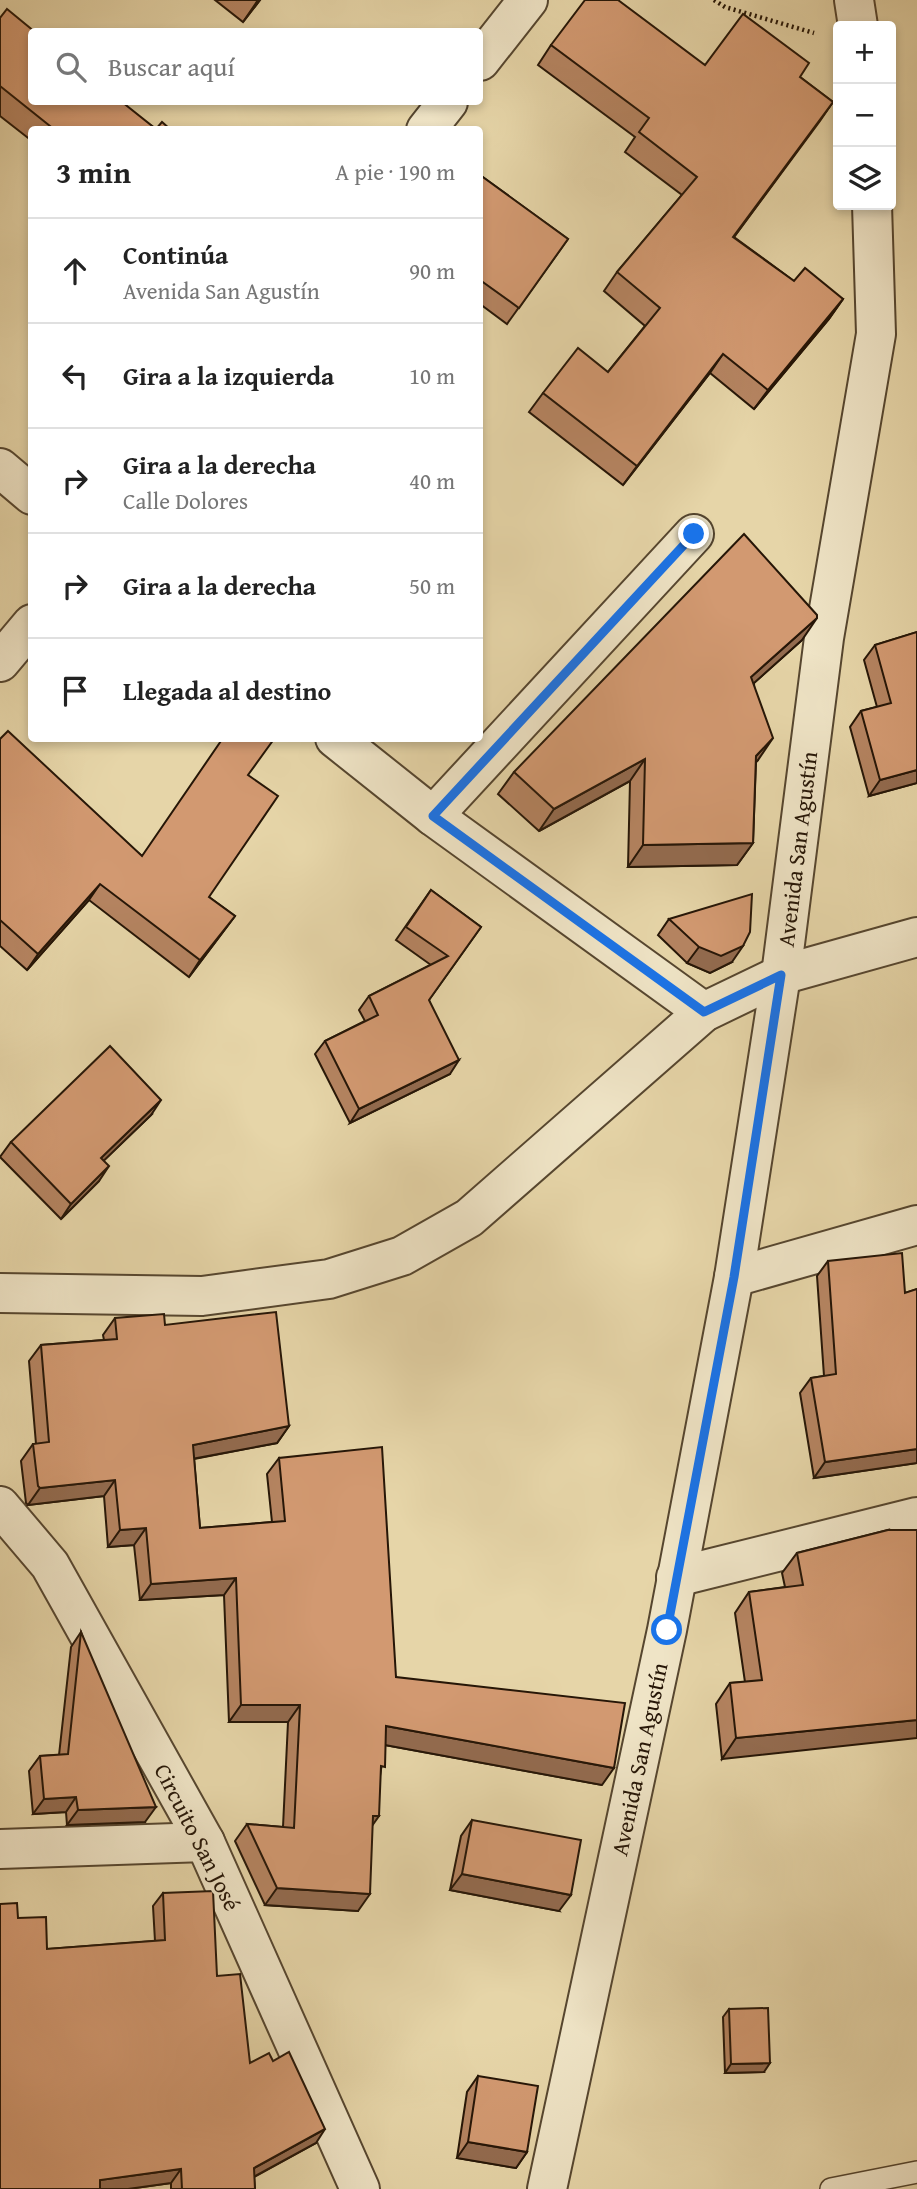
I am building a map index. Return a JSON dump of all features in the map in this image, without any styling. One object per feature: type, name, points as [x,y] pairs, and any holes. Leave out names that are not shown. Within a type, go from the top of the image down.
[{"type":"street","points":[[483,57],[528,0]]},
{"type":"street","points":[[846,21],[854,0]]},
{"type":"street","points":[[429,126],[446,105]]},
{"type":"street","name":"Avenida San Agustín","points":[[547,2189],[667,1630],[734,1277],[781,975],[824,638],[876,334],[872,210]]},
{"type":"street","points":[[0,468],[28,492]]},
{"type":"street","points":[[433,816],[694,534]]},
{"type":"street","points":[[0,662],[28,629]]},
{"type":"street","points":[[340,742],[433,816],[704,1012]]},
{"type":"street","points":[[0,1293],[202,1296],[330,1279],[402,1256],[469,1218],[704,1012],[781,975],[917,937]]},
{"type":"street","points":[[734,1277],[917,1225]]},
{"type":"street","name":"Circuito San José","points":[[0,1506],[50,1565],[205,1842],[360,2189]]},
{"type":"street","points":[[676,1577],[917,1517]]},
{"type":"street","points":[[0,1849],[205,1842]]},
{"type":"lane","points":[[831,2189],[917,2172]]},
{"type":"path","points":[[714,0],[725,7],[833,29]]},
{"type":"building","points":[[585,0],[618,0],[705,65],[743,14],[809,63],[800,77],[833,102],[733,237],[794,281],[805,268],[843,299],[768,390],[723,354],[637,466],[543,393],[578,348],[608,372],[660,308],[617,272],[697,177],[639,132],[649,118],[551,45]]},
{"type":"building","points":[[7,9],[30,28],[28,28],[28,105],[126,105],[152,126],[50,126],[0,86],[0,18]]},
{"type":"building","points":[[483,177],[568,239],[519,308],[483,282]]},
{"type":"building","points":[[744,534],[817,615],[817,618],[751,677],[773,738],[756,756],[753,843],[643,845],[645,759],[554,809],[514,772]]},
{"type":"building","points":[[917,632],[917,770],[880,780],[861,711],[891,703],[875,645]]},
{"type":"building","points":[[8,731],[142,856],[220,742],[272,742],[248,775],[278,796],[209,897],[235,916],[200,960],[100,884],[38,954],[0,920],[0,739]]},
{"type":"building","points":[[431,890],[481,927],[429,1000],[459,1060],[359,1109],[325,1041],[378,1015],[369,996],[448,956],[406,927]]},
{"type":"building","points":[[752,894],[750,932],[743,946],[721,956],[699,947],[669,919]]},
{"type":"building","points":[[110,1046],[161,1100],[101,1158],[109,1166],[71,1204],[11,1142]]},
{"type":"building","points":[[902,1253],[905,1293],[917,1289],[917,1449],[825,1462],[811,1378],[836,1374],[828,1261]]},
{"type":"building","points":[[276,1312],[289,1426],[193,1445],[200,1528],[285,1521],[279,1458],[382,1447],[396,1677],[625,1703],[614,1768],[386,1726],[385,1767],[381,1766],[379,1816],[373,1816],[370,1894],[277,1888],[247,1824],[294,1828],[300,1705],[241,1705],[236,1578],[151,1584],[146,1528],[120,1530],[115,1480],[40,1488],[38,1486],[33,1444],[49,1442],[41,1345],[117,1339],[115,1318],[164,1314],[165,1325]]},
{"type":"building","points":[[888,1530],[917,1530],[917,1720],[736,1738],[730,1683],[762,1680],[749,1592],[803,1585],[797,1553]]},
{"type":"building","points":[[81,1632],[156,1807],[78,1810],[76,1797],[44,1799],[40,1756],[68,1754]]},
{"type":"building","points":[[472,1820],[581,1840],[571,1895],[462,1874]]},
{"type":"building","points":[[213,1891],[217,1976],[240,1974],[250,2063],[269,2053],[273,2061],[289,2052],[325,2129],[254,2168],[255,2189],[182,2189],[181,2169],[100,2180],[100,2189],[0,2189],[0,1904],[17,1903],[18,1918],[46,1917],[47,1949],[165,1940],[163,1893]]},
{"type":"building","points":[[768,2008],[770,2063],[731,2064],[729,2009]]},
{"type":"building","points":[[478,2076],[538,2086],[527,2152],[468,2142]]},
{"type":"route","points":[[667,1630],[734,1277],[781,975],[704,1012],[433,816],[694,534]]}]
